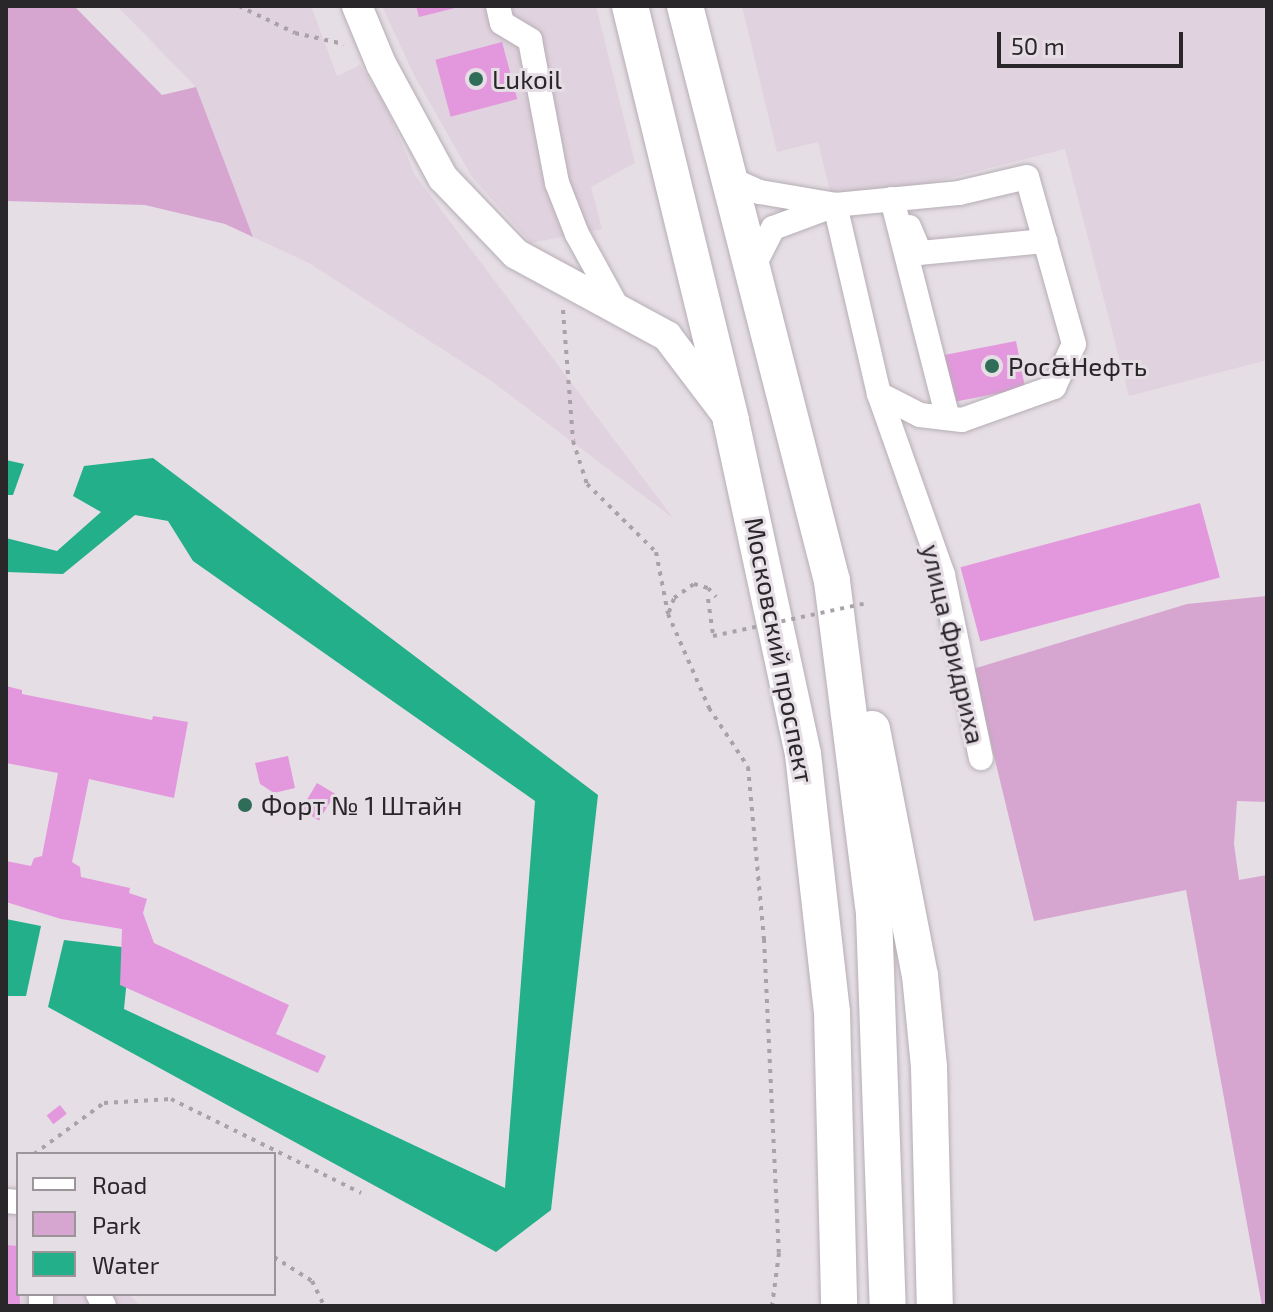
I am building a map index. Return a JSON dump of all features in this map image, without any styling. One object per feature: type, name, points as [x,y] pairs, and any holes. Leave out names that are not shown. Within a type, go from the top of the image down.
[{"type":"highway","name":"Московский проспект","points":[[630,6],[731,421],[803,754],[832,1012],[840,1201],[839,1306]]},
{"type":"highway","name":"Московский проспект","points":[[685,6],[832,581],[874,914],[884,1083],[888,1306]]},
{"type":"highway","points":[[832,581],[879,756],[913,927],[929,1067],[935,1306]]},
{"type":"highway","points":[[933,1158],[958,1306]]},
{"type":"highway","points":[[826,1306],[840,1201]]},
{"type":"main road","points":[[362,20],[443,178],[516,254],[545,272],[616,305],[667,336],[731,421]]},
{"type":"street","points":[[498,6],[502,23],[530,40],[557,183],[577,234],[616,305]]},
{"type":"street","points":[[751,271],[773,228],[835,205],[959,193],[1027,177],[1074,344],[1054,387],[962,420],[920,415],[879,394]]},
{"type":"street","points":[[728,178],[760,192],[835,205]]},
{"type":"street","points":[[895,199],[920,253],[1045,241]]},
{"type":"street","points":[[895,199],[948,418]]},
{"type":"street","name":"улица Фридриха","points":[[835,205],[879,394],[943,575],[981,758]]},
{"type":"path","points":[[239,6],[295,33],[344,44],[362,20]]},
{"type":"path","points":[[545,272],[567,324],[563,347],[571,429],[587,484],[656,552],[668,614],[709,708],[748,767],[764,939],[779,1253],[772,1306]]},
{"type":"path","points":[[668,614],[674,598],[694,584],[708,588],[716,597]]},
{"type":"path","points":[[708,599],[713,636],[867,603]]},
{"type":"path","points":[[37,1152],[104,1103],[171,1099],[361,1193]]},
{"type":"path","points":[[276,1258],[312,1281],[324,1306]]},
{"type":"shaded area","points":[[117,6],[311,6],[337,76],[360,65],[384,102],[415,175],[673,518],[490,380],[309,263],[253,237],[196,87]]},
{"type":"shaded area","points":[[382,6],[596,6],[635,163],[591,187],[602,229],[531,243],[472,177],[414,75]]},
{"type":"shaded area","points":[[742,6],[1267,6],[1267,360],[1129,396],[1065,149],[834,207],[818,142],[777,152]]},
{"type":"shaded area","points":[[6,1190],[16,1198],[16,1296],[131,1296],[140,1306],[6,1306]]},
{"type":"green space","points":[[6,6],[74,6],[162,95],[196,87],[253,237],[225,224],[145,205],[6,201]]},
{"type":"green space","points":[[1267,596],[1267,802],[1237,801],[1234,844],[1239,880],[1267,875],[1267,1306],[1262,1306],[1186,890],[1034,921],[973,669],[1187,604]]},
{"type":"water","points":[[153,458],[598,795],[551,1210],[496,1252],[48,1007],[64,940],[130,948],[124,1009],[505,1188],[535,801],[193,561],[168,521],[135,515],[63,574],[6,572],[6,538],[57,551],[101,512],[73,496],[84,466]]},
{"type":"water","points":[[6,460],[24,464],[13,495],[6,495]]},
{"type":"water","points":[[6,919],[41,926],[26,996],[6,996]]},
{"type":"building","points":[[416,6],[459,6],[459,7],[419,17]]},
{"type":"building","name":"Lukoil","points":[[502,42],[517,99],[451,117],[435,60]]},
{"type":"building","points":[[1016,341],[1025,388],[954,402],[944,355]]},
{"type":"building","points":[[1200,503],[1220,577],[980,642],[960,567]]},
{"type":"building","points":[[6,686],[22,690],[22,694],[152,720],[153,716],[188,722],[174,798],[89,779],[72,862],[80,867],[81,877],[130,888],[129,893],[147,899],[143,913],[154,943],[289,1005],[276,1034],[326,1056],[318,1073],[120,985],[122,929],[61,919],[6,902],[6,861],[31,866],[34,858],[42,856],[58,773],[6,763]]},
{"type":"building","points":[[288,756],[295,788],[274,793],[260,784],[255,763]]},
{"type":"building","points":[[317,783],[335,794],[319,820],[301,810]]},
{"type":"building","points":[[60,1105],[67,1114],[53,1124],[47,1115]]},
{"type":"building","points":[[6,1245],[16,1246],[16,1296],[20,1296],[20,1306],[6,1306]]},
{"type":"place","name":"Lukoil","points":[[476,79]]},
{"type":"place","name":"Рос&Нефть","points":[[992,366]]},
{"type":"place","name":"Форт № 1 Штайн","points":[[245,805]]}]
